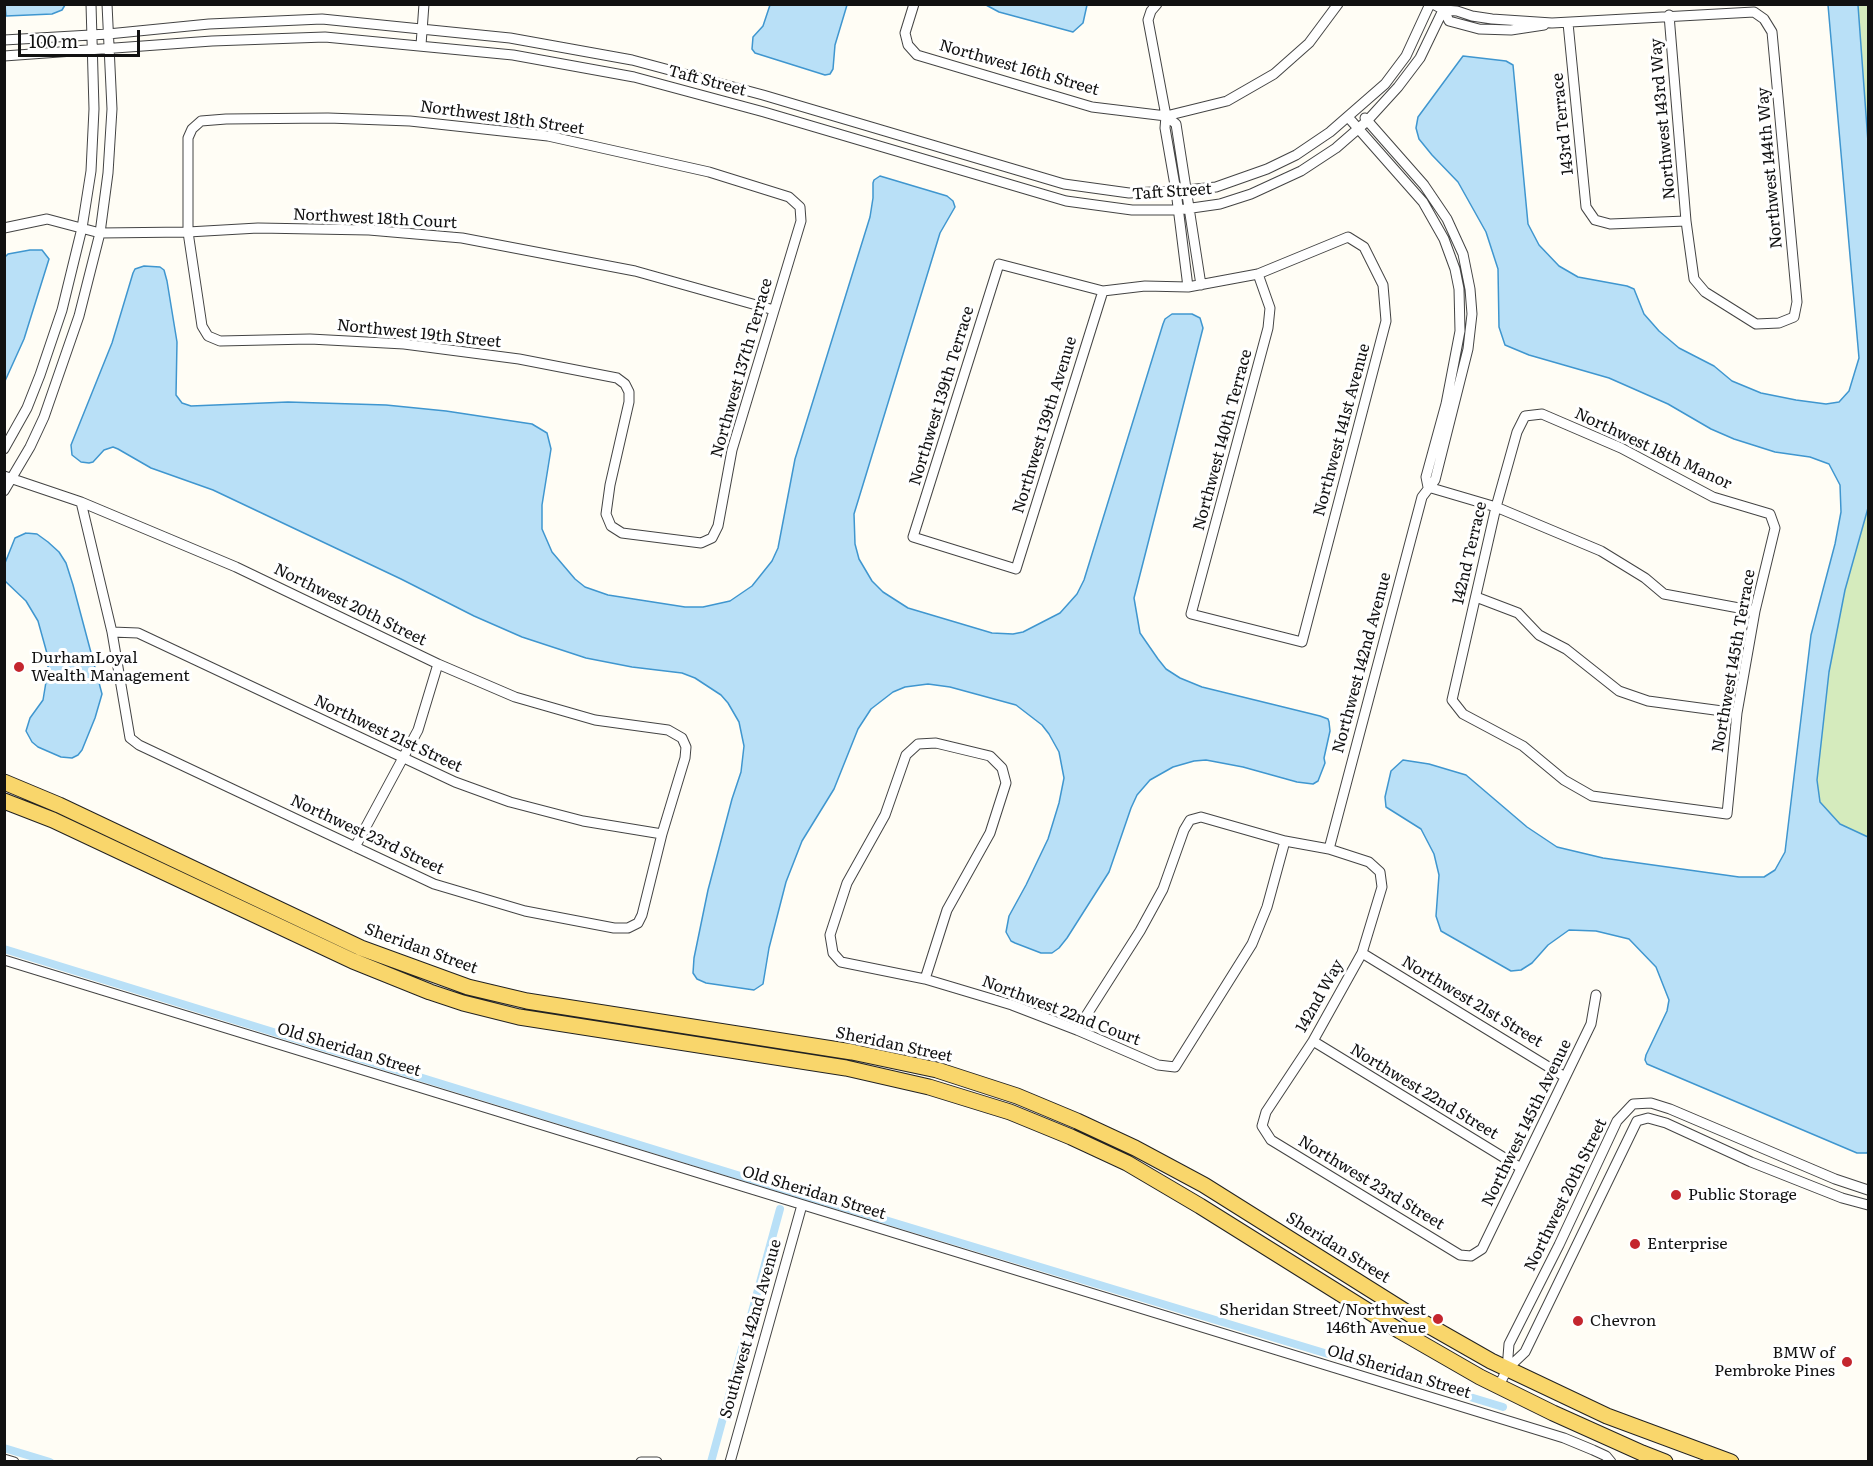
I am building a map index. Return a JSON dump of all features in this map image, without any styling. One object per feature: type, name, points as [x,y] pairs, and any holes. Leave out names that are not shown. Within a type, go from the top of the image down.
[{"type":"main road","name":"Sheridan Street","points":[[4,782],[60,805],[361,948],[468,987],[527,1001],[852,1052],[937,1071],[1017,1096],[1077,1120],[1204,1185],[1419,1320],[1507,1369],[1607,1416],[1720,1460]]},
{"type":"main road","name":"Sheridan Street","points":[[4,801],[53,820],[352,961],[463,1003],[519,1017],[846,1068],[929,1087],[1010,1112],[1127,1163],[1400,1331],[1499,1386],[1642,1454],[1665,1461]]},
{"type":"street","points":[[4,449],[27,408],[40,375],[62,310],[82,228],[91,171],[94,49],[91,4]]},
{"type":"street","points":[[4,491],[8,478],[44,417],[79,316],[100,233],[108,173],[112,109],[107,4]]},
{"type":"street","points":[[421,45],[424,4]]},
{"type":"street","name":"Northwest 16th Street","points":[[914,4],[905,33],[908,45],[917,55],[1092,107],[1166,116],[1227,101],[1274,74],[1309,43],[1338,4]]},
{"type":"street","points":[[1357,110],[1385,84],[1406,56],[1431,4],[1445,7]]},
{"type":"street","points":[[1445,7],[1449,21],[1479,29],[1521,29],[1552,23],[1669,15]]},
{"type":"street","points":[[1367,121],[1398,87],[1420,57],[1445,7]]},
{"type":"street","points":[[1154,8],[1148,20],[1166,116],[1165,128],[1176,191],[1188,287]]},
{"type":"street","name":"Northwest 144th Way","points":[[1669,15],[1754,12],[1764,19],[1772,32],[1797,302],[1794,316]]},
{"type":"street","name":"Northwest 143rd Way","points":[[1669,15],[1686,221],[1694,279],[1705,292],[1756,324],[1779,323],[1794,316]]},
{"type":"street","name":"Taft Street","points":[[4,40],[108,34],[209,24],[322,20],[510,38],[632,60],[763,95],[1064,184],[1129,193],[1216,187],[1267,169],[1330,132],[1357,110]]},
{"type":"street","name":"143rd Terrace","points":[[1568,23],[1586,207],[1595,220],[1610,224],[1686,221]]},
{"type":"street","name":"Taft Street","points":[[4,56],[325,37],[513,55],[634,77],[764,112],[1066,201],[1132,210],[1178,210],[1220,204],[1272,186],[1336,148],[1367,121]]},
{"type":"street","name":"Northwest 142nd Avenue","points":[[1329,849],[1422,497],[1436,480],[1468,349],[1472,314],[1463,254],[1447,219],[1424,185],[1357,110]]},
{"type":"street","points":[[1166,116],[1176,124],[1201,285]]},
{"type":"street","name":"Northwest 142nd Avenue","points":[[1348,117],[1423,202],[1444,238],[1460,289],[1461,319],[1458,348],[1446,404],[1426,477],[1428,487]]},
{"type":"street","name":"Northwest 18th Street","points":[[188,232],[188,138],[192,129],[201,121],[226,119],[328,118],[410,121],[548,136],[709,172],[789,197],[800,207]]},
{"type":"street","name":"Northwest 137th Terrace","points":[[611,526],[622,533],[701,543],[712,538],[717,526],[732,450],[801,221],[800,207]]},
{"type":"street","name":"Northwest 18th Court","points":[[4,228],[47,219],[100,233],[258,228],[369,230],[462,238],[635,271],[774,310]]},
{"type":"street","name":"Northwest 19th Street","points":[[188,232],[202,326],[208,336],[220,341],[310,339],[404,344],[519,359],[617,378],[625,384],[629,392],[629,402],[610,485],[606,514],[611,526]]},
{"type":"street","name":"Northwest 141st Avenue","points":[[1191,614],[1302,642],[1386,321],[1383,285],[1364,247],[1348,237],[1257,274]]},
{"type":"street","name":"Northwest 139th Terrace","points":[[1016,569],[913,537],[999,264],[1103,291]]},
{"type":"street","points":[[1103,291],[1145,286],[1188,287],[1257,274]]},
{"type":"street","name":"Northwest 140th Terrace","points":[[1191,614],[1268,328],[1270,308],[1257,274]]},
{"type":"street","name":"Northwest 139th Avenue","points":[[1016,569],[1103,291]]},
{"type":"street","name":"Northwest 18th Manor","points":[[1525,416],[1542,414],[1621,448],[1713,497],[1770,514]]},
{"type":"street","name":"142nd Terrace","points":[[1525,416],[1516,432],[1496,507],[1452,700],[1463,714],[1523,746],[1564,780],[1592,796],[1727,814]]},
{"type":"street","name":"Northwest 20th Street","points":[[8,478],[81,502],[236,567],[438,664],[515,697],[595,720],[668,730],[682,738],[686,747],[662,834]]},
{"type":"street","points":[[1428,487],[1496,507],[1601,551],[1645,578],[1664,594],[1755,611]]},
{"type":"street","points":[[81,502],[112,632]]},
{"type":"street","name":"Northwest 145th Terrace","points":[[1727,814],[1737,713],[1755,611],[1775,528],[1770,514]]},
{"type":"street","points":[[1476,597],[1518,613],[1539,635],[1566,649],[1619,691],[1648,701],[1737,713]]},
{"type":"street","name":"Northwest 23rd Street","points":[[112,632],[130,738],[139,745],[434,884],[525,911],[614,928],[628,928],[638,923],[642,915],[662,834]]},
{"type":"street","name":"Northwest 21st Street","points":[[112,632],[138,633],[455,782],[510,802],[583,821],[662,834]]},
{"type":"street","points":[[355,847],[418,730],[438,664]]},
{"type":"street","name":"Northwest 22nd Court","points":[[925,979],[947,910],[990,833],[1006,783],[1002,768],[990,756],[936,743],[918,744],[906,755],[885,815],[848,883],[830,935],[833,954],[841,962],[925,979],[1012,1005],[1158,1065],[1175,1067],[1252,944],[1267,907],[1285,841]]},
{"type":"street","points":[[1077,1030],[1140,931],[1163,888],[1184,830],[1190,820],[1202,817],[1285,841],[1329,849]]},
{"type":"street","name":"142nd Way","points":[[1262,1126],[1266,1112],[1312,1041],[1362,953],[1382,886],[1380,872],[1369,862],[1329,849]]},
{"type":"street","name":"Northwest 21st Street","points":[[1362,953],[1565,1077]]},
{"type":"street","name":"Old Sheridan Street","points":[[4,960],[1564,1438],[1606,1456],[1611,1461]]},
{"type":"street","name":"Northwest 145th Avenue","points":[[1471,1257],[1482,1249],[1591,1024],[1596,994]]},
{"type":"street","name":"Northwest 22nd Street","points":[[1312,1041],[1521,1168]]},
{"type":"street","name":"Northwest 20th Street","points":[[1507,1369],[1509,1344],[1559,1245],[1617,1121],[1633,1104],[1651,1103],[1670,1108],[1835,1179],[1869,1190]]},
{"type":"street","points":[[1499,1386],[1507,1369],[1525,1352],[1626,1138],[1637,1120],[1648,1118],[1666,1124],[1751,1162],[1842,1198],[1869,1205]]},
{"type":"street","name":"Northwest 23rd Street","points":[[1262,1126],[1271,1140],[1460,1255],[1471,1257]]},
{"type":"street","name":"Southwest 142nd Avenue","points":[[730,1461],[801,1205]]},
{"type":"street","points":[[4,1459],[14,1461]]},
{"type":"street","points":[[641,1461],[657,1461]]},
{"type":"green space","points":[[1858,5],[1868,5],[1868,142]]},
{"type":"green space","points":[[1868,508],[1868,837],[1840,824],[1820,802],[1817,780],[1829,672],[1845,590]]},
{"type":"water","points":[[5,4],[65,5],[62,10],[52,14],[6,16]]},
{"type":"water","points":[[770,5],[847,5],[835,45],[833,69],[830,74],[825,75],[755,53],[752,49],[753,37],[763,26]]},
{"type":"water","points":[[986,5],[1087,5],[1083,23],[1073,32],[999,12]]},
{"type":"water","points":[[1828,5],[1858,5],[1868,142],[1868,508],[1845,590],[1829,672],[1817,780],[1820,802],[1840,824],[1868,837],[1867,1153],[1857,1153],[1647,1064],[1646,1055],[1667,1011],[1669,1000],[1656,967],[1629,939],[1596,931],[1569,930],[1548,945],[1532,963],[1521,970],[1511,971],[1441,931],[1436,916],[1439,875],[1434,854],[1421,829],[1386,807],[1385,797],[1391,771],[1403,760],[1429,764],[1466,775],[1527,827],[1557,847],[1603,858],[1739,877],[1764,877],[1775,870],[1785,852],[1811,635],[1835,544],[1841,512],[1840,485],[1829,464],[1810,457],[1775,452],[1734,439],[1711,429],[1668,404],[1609,378],[1529,355],[1505,345],[1499,327],[1498,269],[1486,232],[1458,182],[1419,139],[1416,128],[1418,117],[1463,56],[1506,61],[1513,65],[1528,224],[1539,245],[1559,266],[1578,277],[1634,289],[1644,314],[1659,331],[1679,348],[1714,366],[1732,381],[1761,393],[1796,400],[1826,404],[1839,402],[1849,391],[1859,358]]},
{"type":"water","points":[[880,176],[947,196],[953,201],[955,207],[940,233],[854,514],[855,544],[859,559],[872,581],[883,592],[908,608],[992,633],[1023,632],[1060,613],[1077,594],[1084,580],[1165,319],[1172,314],[1192,314],[1200,318],[1203,328],[1134,598],[1140,633],[1166,669],[1180,678],[1202,687],[1320,716],[1328,719],[1329,722],[1330,731],[1325,763],[1318,781],[1313,784],[1206,760],[1173,767],[1150,780],[1137,795],[1131,808],[1109,872],[1067,938],[1052,953],[1041,953],[1015,943],[1011,941],[1006,932],[1009,916],[1048,839],[1064,778],[1059,752],[1049,734],[1042,725],[1016,705],[950,687],[928,684],[905,687],[893,692],[871,709],[858,729],[834,789],[802,841],[786,882],[769,948],[763,984],[754,990],[706,983],[697,979],[693,973],[694,958],[708,890],[741,772],[744,746],[739,722],[721,695],[695,678],[682,673],[586,658],[522,637],[213,490],[151,468],[113,447],[104,450],[93,462],[89,463],[81,462],[72,455],[71,445],[112,343],[133,273],[135,269],[144,266],[160,267],[164,270],[167,281],[177,342],[176,395],[182,403],[191,406],[288,402],[386,405],[532,424],[547,433],[551,449],[542,505],[542,529],[552,552],[575,579],[585,587],[608,595],[685,607],[703,607],[730,601],[752,586],[772,561],[778,548],[795,459],[870,217],[873,183]]},
{"type":"water","points":[[42,250],[49,259],[24,339],[5,381],[5,257],[8,254]]},
{"type":"water","points":[[26,533],[37,534],[48,542],[59,552],[66,563],[102,694],[82,750],[72,758],[61,757],[38,747],[26,731],[30,718],[43,700],[48,657],[38,621],[26,601],[5,581],[5,563],[15,538]]},
{"type":"waterway","points":[[4,949],[786,1190],[1503,1407]]},
{"type":"waterway","points":[[711,1462],[780,1209]]},
{"type":"waterway","points":[[4,1448],[50,1462]]},
{"type":"place","name":"DurhamLoyal Wealth Management","points":[[19,667]]},
{"type":"place","name":"Public Storage","points":[[1676,1195]]},
{"type":"place","name":"Enterprise","points":[[1635,1244]]},
{"type":"place","name":"Sheridan Street/Northwest 146th Avenue","points":[[1438,1319]]},
{"type":"place","name":"Chevron","points":[[1578,1321]]},
{"type":"place","name":"BMW of Pembroke Pines","points":[[1847,1362]]}]
